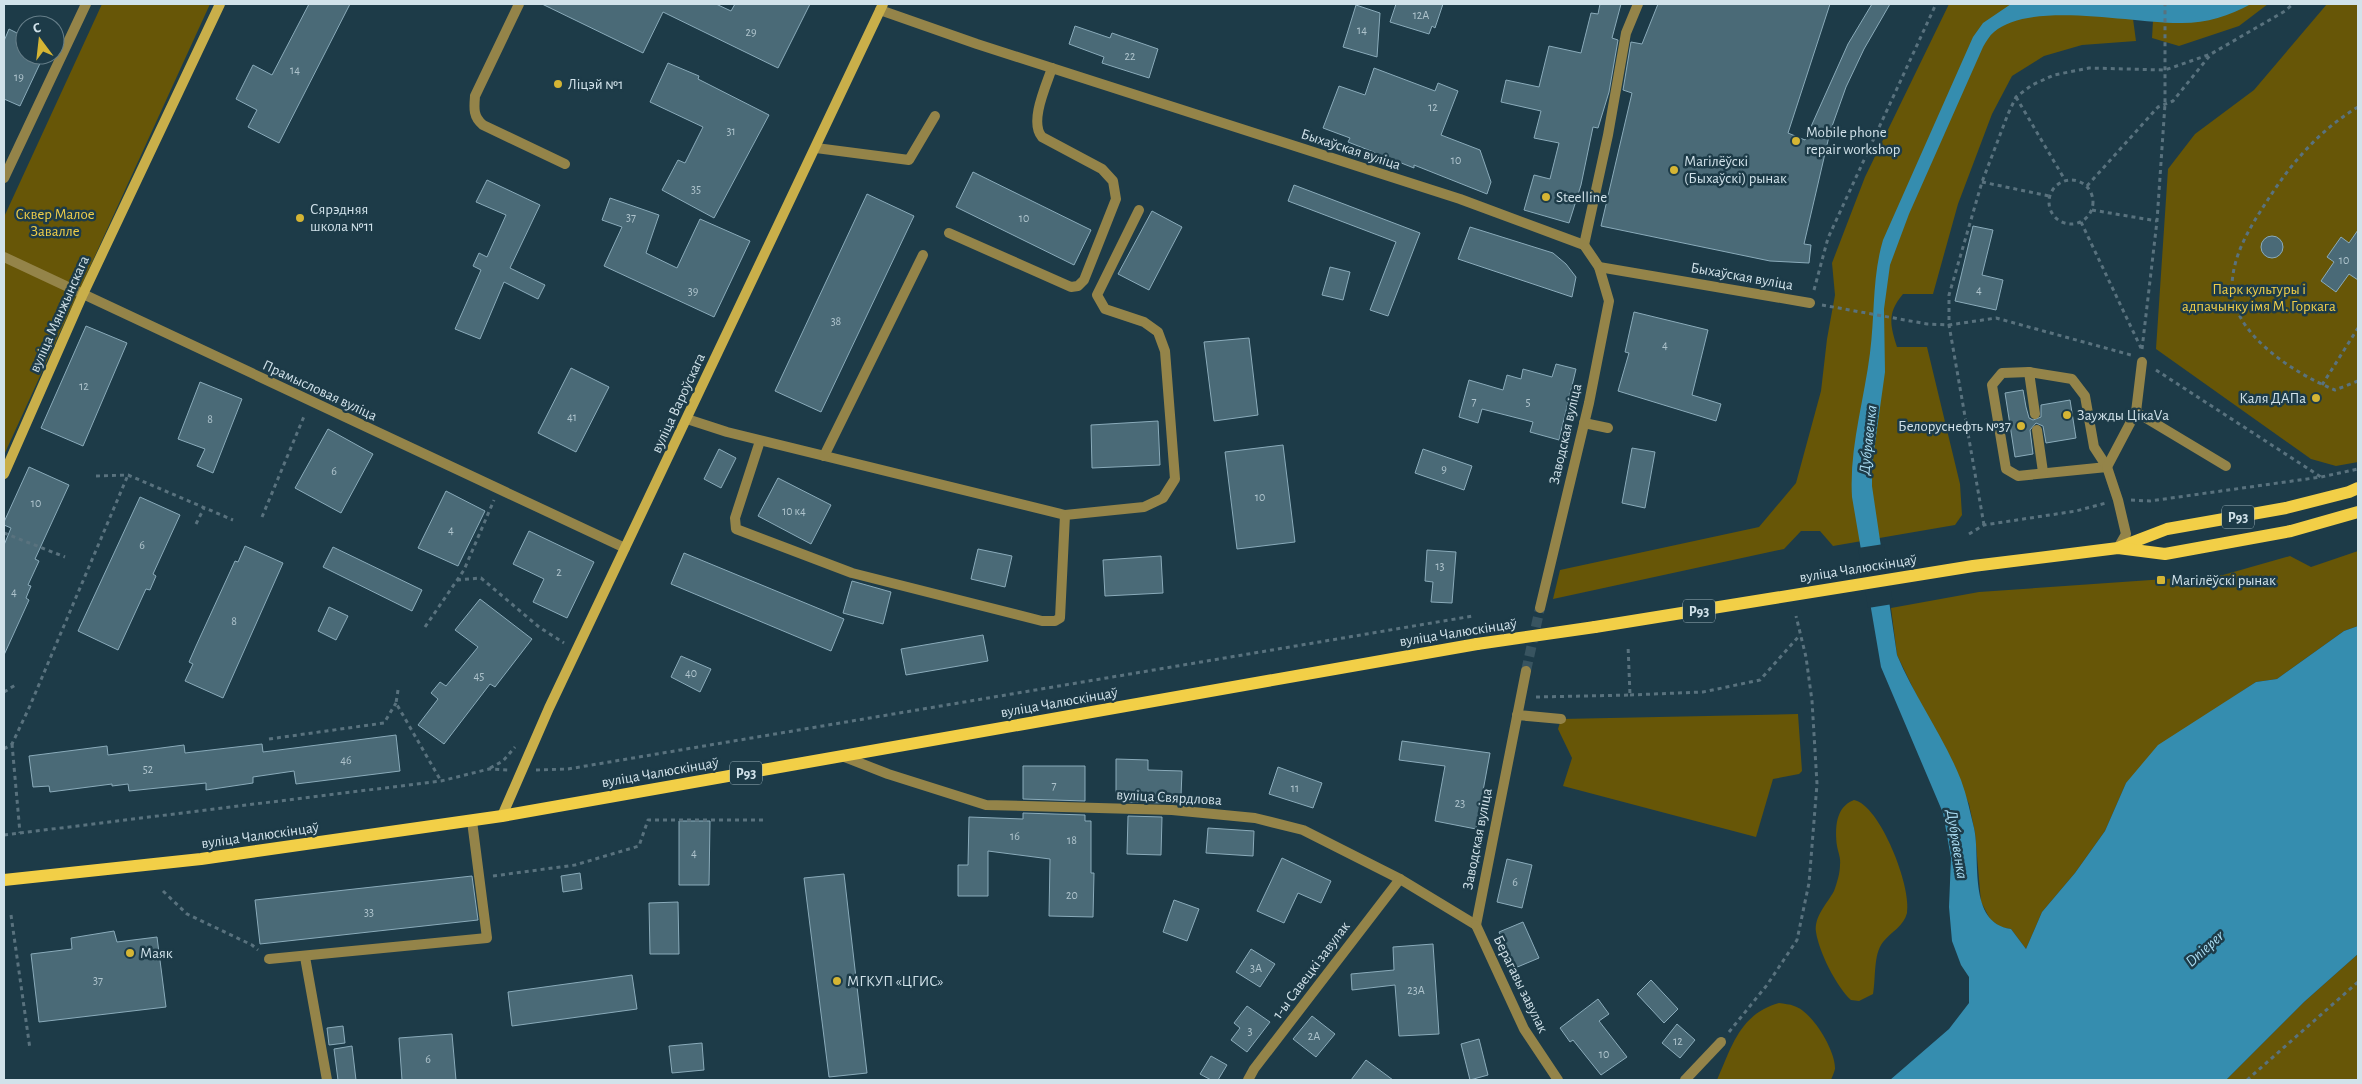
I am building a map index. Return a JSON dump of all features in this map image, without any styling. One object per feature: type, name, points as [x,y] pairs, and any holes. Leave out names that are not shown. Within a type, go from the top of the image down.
[{"type":"main road","name":"вуліца Чалюскінцаў","points":[[4,880],[201,859],[472,821],[1477,644],[1595,627],[1973,566],[2118,548],[2167,529],[2286,508],[2358,488]]},
{"type":"main road","name":"вуліца Чалюскінцаў","points":[[2118,548],[2165,554],[2291,531],[2358,512]]},
{"type":"street","points":[[4,178],[86,4]]},
{"type":"street","name":"вуліца Мянжынскага","points":[[4,474],[84,294],[220,4]]},
{"type":"street","points":[[519,4],[475,96],[474,110],[476,120],[483,126],[564,164]]},
{"type":"street","points":[[1599,267],[1584,245],[1608,135],[1626,33],[1638,4]]},
{"type":"street","name":"Быхаўская вуліца","points":[[882,7],[1052,68],[1460,199],[1584,245]]},
{"type":"street","name":"вуліца Вароўскага","points":[[502,816],[520,771],[882,7]]},
{"type":"street","points":[[949,233],[1071,287],[1078,286],[1084,280],[1116,199],[1113,181],[1102,169],[1042,137],[1037,131],[1036,121],[1052,68]]},
{"type":"street","points":[[816,148],[909,160],[935,116]]},
{"type":"street","points":[[687,419],[760,440],[1065,515],[1144,506],[1163,498],[1174,479],[1165,351],[1158,332],[1144,322],[1105,309],[1097,295],[1139,210]]},
{"type":"street","points":[[824,456],[923,255]]},
{"type":"street","name":"Прамысловая вуліца","points":[[5,260],[84,294],[310,402],[625,548]]},
{"type":"street","name":"Быхаўская вуліца","points":[[1599,267],[1810,303]]},
{"type":"street","name":"Заводская вуліца","points":[[1540,608],[1584,423],[1610,301],[1599,267]]},
{"type":"street","points":[[2107,467],[2136,412],[2142,362]]},
{"type":"street","points":[[2107,467],[2018,476],[2006,469],[1992,385],[2002,373],[2029,372],[2072,379],[2085,396],[2094,447],[2107,467],[2118,500],[2126,534],[2118,548]]},
{"type":"street","points":[[2029,372],[2035,414]]},
{"type":"street","points":[[2136,412],[2226,466]]},
{"type":"street","points":[[1584,423],[1608,428]]},
{"type":"street","points":[[2037,430],[2043,472]]},
{"type":"street","points":[[760,440],[735,518],[736,529],[852,573],[902,587],[1042,621],[1055,621],[1060,618],[1065,515]]},
{"type":"street","name":"Заводская вуліца","points":[[1476,925],[1526,671]]},
{"type":"street","points":[[1517,715],[1561,719]]},
{"type":"street","name":"вуліца Свярдлова","points":[[842,756],[888,774],[986,805],[1172,810],[1255,818],[1303,830],[1400,879],[1476,925]]},
{"type":"street","points":[[268,959],[305,957],[486,938],[472,821]]},
{"type":"street","name":"1-ы Савецкі завулак","points":[[1248,1080],[1400,879]]},
{"type":"street","name":"Берагавы завулак","points":[[1476,925],[1524,1029],[1558,1080]]},
{"type":"street","points":[[305,957],[327,1080]]},
{"type":"street","points":[[1684,1080],[1721,1042]]},
{"type":"path","points":[[1927,324],[1810,303],[1828,238],[1936,4]]},
{"type":"path","points":[[2142,362],[2157,221],[2165,104],[2165,4]]},
{"type":"path","points":[[1984,525],[1949,325],[1949,295],[1982,182],[2016,97],[2032,85],[2054,76],[2089,68],[2165,70],[2211,54],[2285,11],[2293,4]]},
{"type":"path","points":[[2087,186],[2158,107],[2173,101],[2211,54]]},
{"type":"path","points":[[2016,97],[2065,180]]},
{"type":"path","points":[[2358,107],[2340,118],[2312,142],[2280,180],[2250,228],[2236,262],[2232,286],[2239,317],[2248,330],[2280,359],[2322,385],[2335,390],[2358,381]]},
{"type":"path","points":[[2073,179],[2087,186],[2093,197],[2092,210],[2080,222],[2066,224],[2054,216],[2050,210],[2049,196],[2053,188],[2065,180],[2073,179]]},
{"type":"path","points":[[1982,182],[2049,196]]},
{"type":"path","points":[[2092,210],[2157,221]]},
{"type":"path","points":[[2080,222],[2142,349]]},
{"type":"path","points":[[2322,385],[2358,328]]},
{"type":"path","points":[[262,517],[310,402]]},
{"type":"path","points":[[1969,534],[1984,525],[2076,511],[2118,500],[2150,502],[2321,477],[2358,469]]},
{"type":"path","points":[[96,476],[128,475],[233,520]]},
{"type":"path","points":[[20,834],[12,744],[128,475]]},
{"type":"path","points":[[425,627],[464,570],[499,490]]},
{"type":"path","points":[[196,524],[204,508]]},
{"type":"path","points":[[4,533],[65,557]]},
{"type":"path","points":[[457,580],[482,578],[539,627],[565,644]]},
{"type":"path","points":[[4,836],[441,781],[489,768],[520,771],[568,769],[1473,616]]},
{"type":"path","points":[[1721,1042],[1767,985],[1797,940],[1809,883],[1817,784],[1812,701],[1806,657],[1796,616]]},
{"type":"path","points":[[1521,697],[1703,692],[1760,680],[1800,635]]},
{"type":"path","points":[[1628,645],[1630,695]]},
{"type":"path","points":[[4,692],[17,684]]},
{"type":"path","points":[[269,739],[384,722],[396,703],[398,690]]},
{"type":"path","points":[[396,703],[441,781]]},
{"type":"path","points":[[4,749],[12,744]]},
{"type":"path","points":[[480,878],[575,865],[639,846],[648,820],[767,820]]},
{"type":"path","points":[[163,891],[187,914],[252,945],[268,959]]},
{"type":"path","points":[[11,915],[30,1049]]},
{"type":"path","points":[[2247,1080],[2358,982]]},
{"type":"green space","name":"Сквер Малое Завалле","points":[[102,4],[210,4],[4,455],[4,217]]},
{"type":"green space","points":[[1949,4],[2131,4],[2136,41],[2082,45],[2044,56],[2012,76],[1992,114],[1958,204],[1933,294],[1903,294],[1894,307],[1891,319],[1897,347],[1927,347],[1960,484],[1962,515],[1955,525],[1833,546],[1820,531],[1801,531],[1784,549],[1553,599],[1560,570],[1759,527],[1796,483],[1821,391],[1827,339],[1835,295],[1832,263],[1865,177]]},
{"type":"green space","points":[[2154,4],[2268,4],[2239,26],[2179,46],[2152,38]]},
{"type":"green space","name":"Парк культуры і адпачынку імя М. Горкага","points":[[2327,4],[2358,4],[2358,462],[2336,466],[2311,459],[2156,349],[2168,169],[2195,134],[2254,90]]},
{"type":"green space","points":[[2358,551],[2358,626],[2344,631],[2277,679],[2256,682],[2217,708],[2126,783],[2105,831],[2075,873],[2042,912],[2026,949],[2011,929],[2000,927],[1990,919],[1981,902],[1975,833],[1969,804],[1897,655],[1891,608],[1979,592],[2223,575],[2290,556],[2311,567]]},
{"type":"green space","points":[[1798,714],[1802,771],[1799,774],[1773,779],[1756,837],[1563,786],[1572,758],[1558,729],[1561,719]]},
{"type":"green space","points":[[1854,800],[1864,805],[1884,831],[1899,867],[1907,901],[1907,913],[1903,922],[1886,938],[1880,947],[1876,960],[1873,994],[1859,1001],[1851,1000],[1834,978],[1821,949],[1816,932],[1819,915],[1834,891],[1839,875],[1840,860],[1836,833],[1838,819],[1843,808]]},
{"type":"green space","points":[[2358,954],[2358,1080],[2226,1080],[2304,1002]]},
{"type":"green space","points":[[1779,1003],[1801,1009],[1822,1033],[1832,1052],[1834,1061],[1835,1069],[1831,1080],[1717,1080],[1733,1044],[1746,1023],[1766,1008]]},
{"type":"water","points":[[2011,4],[2251,4],[2218,18],[2191,23],[2084,16],[2057,15],[2033,17],[2011,22],[1994,32],[1983,47],[1909,214],[1890,265],[1884,309],[1885,372],[1872,465],[1872,486],[1897,655],[1912,687],[1946,748],[1963,786],[1974,828],[1977,872],[1982,903],[1988,915],[1997,924],[2011,929],[2026,949],[2042,912],[2075,873],[2105,831],[2126,783],[2158,745],[2256,682],[2277,679],[2344,631],[2358,626],[2358,954],[2304,1002],[2226,1080],[1890,1080],[1949,1029],[1969,1003],[1969,977],[1961,965],[1952,941],[1949,907],[1951,858],[1943,813],[1881,667],[1852,497],[1853,461],[1872,339],[1875,282],[1883,240],[1973,37],[1983,23]]},
{"type":"pier","points":[[1884,544],[1893,604],[1868,608],[1858,548]]},
{"type":"building","points":[[309,4],[350,4],[279,143],[248,127],[257,110],[236,99],[253,65],[272,75]]},
{"type":"building","points":[[542,4],[716,4],[731,11],[735,4],[810,4],[778,68],[663,12],[643,53]]},
{"type":"building","points":[[1396,4],[1443,4],[1435,28],[1432,26],[1429,34],[1390,22]]},
{"type":"building","points":[[1600,4],[1621,4],[1612,38],[1618,40],[1609,92],[1598,128],[1593,127],[1581,185],[1569,223],[1524,210],[1534,175],[1550,179],[1559,143],[1534,138],[1541,111],[1501,102],[1506,80],[1539,87],[1549,46],[1581,53],[1591,13],[1598,14]]},
{"type":"building","name":"Магілёўскі (Быхаўскі) рынак","points":[[1658,4],[1830,4],[1788,133],[1805,140],[1848,44],[1872,4],[1890,4],[1864,49],[1846,87],[1830,132],[1804,244],[1811,245],[1809,263],[1770,261],[1601,226],[1632,93],[1623,90],[1631,42],[1642,44]]},
{"type":"building","points":[[1356,5],[1380,13],[1377,57],[1343,47]]},
{"type":"building","points":[[1075,26],[1110,38],[1112,33],[1158,49],[1149,78],[1102,63],[1104,57],[1069,44]]},
{"type":"building","points":[[9,29],[15,32],[15,65],[39,65],[20,106],[4,99],[4,41]]},
{"type":"building","points":[[668,63],[699,76],[698,79],[769,115],[714,218],[662,190],[678,160],[685,163],[703,127],[650,102]]},
{"type":"building","points":[[1374,68],[1435,91],[1438,83],[1458,91],[1441,135],[1480,150],[1491,182],[1487,194],[1414,165],[1414,168],[1348,142],[1350,138],[1323,128],[1339,86],[1365,95]]},
{"type":"building","points":[[973,172],[1091,230],[1074,265],[956,207]]},
{"type":"building","points":[[487,180],[540,205],[510,268],[545,285],[538,299],[504,282],[480,339],[455,329],[481,270],[473,266],[479,253],[487,257],[506,215],[476,202]]},
{"type":"building","points":[[1294,185],[1420,233],[1388,316],[1370,310],[1396,242],[1288,201]]},
{"type":"building","points":[[867,194],[914,216],[821,412],[775,391]]},
{"type":"building","points":[[610,198],[659,215],[646,253],[677,268],[700,219],[750,241],[714,317],[604,266],[622,227],[602,220]]},
{"type":"building","points":[[1152,211],[1182,227],[1149,290],[1118,274]]},
{"type":"building","points":[[1973,226],[1993,230],[1982,275],[2003,280],[1996,310],[1955,301]]},
{"type":"building","points":[[1470,227],[1553,253],[1566,264],[1576,277],[1572,297],[1458,259]]},
{"type":"building","points":[[2358,230],[2358,280],[2349,274],[2336,292],[2321,281],[2334,262],[2327,257],[2341,237],[2349,243]]},
{"type":"building","points":[[2272,236],[2280,239],[2283,247],[2280,255],[2272,258],[2264,255],[2261,247],[2264,239]]},
{"type":"building","points":[[1330,267],[1350,272],[1343,300],[1322,295]]},
{"type":"building","points":[[1634,312],[1708,330],[1692,395],[1721,404],[1716,421],[1618,391],[1629,353],[1625,352]]},
{"type":"building","points":[[86,326],[127,343],[83,446],[41,428]]},
{"type":"building","points":[[1249,338],[1258,415],[1214,421],[1204,342]]},
{"type":"building","points":[[1556,364],[1576,369],[1559,440],[1530,432],[1533,422],[1482,409],[1478,423],[1459,417],[1469,380],[1503,390],[1507,375],[1521,379],[1523,369],[1552,377]]},
{"type":"building","points":[[571,368],[609,387],[576,452],[538,433]]},
{"type":"building","points":[[200,382],[242,399],[213,473],[197,466],[205,449],[178,439]]},
{"type":"building","points":[[2023,390],[2029,418],[2033,420],[2041,417],[2041,405],[2070,400],[2076,438],[2046,443],[2043,426],[2036,423],[2030,430],[2033,454],[2015,457],[2005,393]]},
{"type":"building","points":[[1158,421],[1160,465],[1092,468],[1091,425]]},
{"type":"building","points":[[328,429],[373,454],[341,513],[295,488]]},
{"type":"building","points":[[1283,445],[1295,542],[1237,549],[1225,452]]},
{"type":"building","points":[[1632,448],[1655,452],[1645,508],[1622,503]]},
{"type":"building","points":[[719,449],[736,458],[721,488],[704,479]]},
{"type":"building","points":[[1423,449],[1472,466],[1464,490],[1415,473]]},
{"type":"building","points":[[29,467],[69,485],[35,559],[39,561],[28,585],[31,586],[26,598],[29,600],[4,655],[4,545],[11,528],[4,525],[4,522]]},
{"type":"building","points":[[778,478],[831,505],[811,544],[758,516]]},
{"type":"building","points":[[446,491],[485,511],[458,566],[418,548]]},
{"type":"building","points":[[140,497],[180,515],[153,574],[156,576],[150,590],[146,589],[118,650],[78,631]]},
{"type":"building","points":[[529,531],[594,562],[567,618],[533,602],[544,579],[513,564]]},
{"type":"building","points":[[245,546],[283,563],[223,698],[185,681],[193,664],[189,662],[196,646],[235,561],[238,562]]},
{"type":"building","points":[[333,547],[422,590],[412,611],[323,567]]},
{"type":"building","points":[[978,549],[1012,556],[1005,587],[971,579]]},
{"type":"building","points":[[1427,550],[1456,552],[1452,603],[1431,602],[1433,582],[1425,581]]},
{"type":"building","points":[[684,553],[844,619],[831,651],[671,584]]},
{"type":"building","points":[[1161,556],[1163,593],[1105,596],[1103,560]]},
{"type":"building","points":[[852,581],[891,592],[883,624],[843,613]]},
{"type":"building","points":[[480,599],[532,639],[495,687],[490,684],[444,744],[418,725],[438,699],[431,693],[440,682],[446,686],[478,647],[455,630]]},
{"type":"building","points":[[329,607],[348,616],[336,640],[318,631]]},
{"type":"building","points":[[983,635],[988,661],[906,675],[901,649]]},
{"type":"building","points":[[681,656],[711,669],[700,692],[671,677]]},
{"type":"building","points":[[396,735],[400,771],[296,784],[294,771],[253,777],[253,783],[206,790],[206,783],[129,791],[128,784],[112,786],[112,784],[50,792],[49,786],[33,787],[29,756],[107,746],[108,755],[184,745],[185,753],[262,744],[263,752]]},
{"type":"building","points":[[1402,741],[1490,753],[1476,829],[1435,821],[1445,766],[1399,760]]},
{"type":"building","points":[[1116,759],[1148,760],[1148,770],[1182,771],[1181,796],[1163,795],[1163,803],[1129,802],[1129,793],[1116,793]]},
{"type":"building","points":[[1023,766],[1085,766],[1085,801],[1023,799]]},
{"type":"building","points":[[1278,767],[1322,783],[1313,808],[1269,794]]},
{"type":"building","points":[[1023,813],[1085,815],[1085,821],[1091,821],[1091,873],[1094,873],[1093,917],[1049,916],[1050,859],[988,851],[988,896],[958,896],[958,865],[968,865],[969,817],[1023,819]]},
{"type":"building","points":[[1128,816],[1162,817],[1161,855],[1127,854]]},
{"type":"building","points":[[679,821],[710,821],[709,885],[679,885]]},
{"type":"building","points":[[1208,828],[1254,831],[1253,856],[1206,853]]},
{"type":"building","points":[[1282,858],[1331,881],[1321,903],[1298,893],[1284,923],[1257,911]]},
{"type":"building","points":[[1507,859],[1532,865],[1522,908],[1497,902]]},
{"type":"building","points":[[580,873],[582,889],[563,892],[561,876]]},
{"type":"building","name":"МГКУП «ЦГИС»","points":[[844,874],[867,1073],[829,1077],[804,878]]},
{"type":"building","points":[[472,876],[478,920],[260,944],[255,900]]},
{"type":"building","points":[[1174,900],[1199,909],[1187,941],[1163,932]]},
{"type":"building","points":[[678,902],[679,954],[650,954],[649,903]]},
{"type":"building","points":[[1523,922],[1539,958],[1515,968],[1499,932]]},
{"type":"building","points":[[114,931],[117,942],[157,937],[166,1007],[39,1022],[31,954],[72,949],[71,938]]},
{"type":"building","points":[[1433,944],[1439,1034],[1399,1036],[1395,985],[1352,990],[1351,974],[1394,970],[1393,947]]},
{"type":"building","points":[[1251,949],[1275,964],[1260,987],[1236,972]]},
{"type":"building","points":[[632,975],[637,1009],[512,1026],[508,992]]},
{"type":"building","points":[[1651,980],[1678,1009],[1664,1023],[1637,994]]},
{"type":"building","points":[[1598,999],[1609,1014],[1599,1021],[1627,1057],[1601,1075],[1573,1040],[1570,1042],[1560,1028]]},
{"type":"building","points":[[1247,1006],[1270,1022],[1247,1052],[1231,1040],[1240,1028],[1234,1023]]},
{"type":"building","points":[[1312,1016],[1335,1034],[1316,1057],[1293,1039]]},
{"type":"building","points":[[1677,1024],[1695,1040],[1680,1058],[1662,1043]]},
{"type":"building","points":[[343,1026],[345,1043],[329,1045],[327,1028]]},
{"type":"building","points":[[452,1034],[456,1080],[402,1080],[399,1038]]},
{"type":"building","points":[[1479,1039],[1488,1075],[1470,1080],[1461,1044]]},
{"type":"building","points":[[702,1043],[704,1070],[672,1073],[669,1046]]},
{"type":"building","points":[[352,1046],[356,1080],[338,1080],[334,1049]]},
{"type":"building","points":[[1211,1056],[1227,1065],[1218,1080],[1211,1080],[1200,1074]]},
{"type":"building","points":[[1366,1060],[1393,1080],[1351,1080]]},
{"type":"tunnel","points":[[1526,671],[1540,608]]},
{"type":"place","name":"Ліцэй №1","points":[[558,84]]},
{"type":"place","name":"Mobile phone repair workshop","points":[[1796,141]]},
{"type":"place","name":"Магілёўскі (Быхаўскі) рынак","points":[[1674,170]]},
{"type":"place","name":"Steelline","points":[[1546,197]]},
{"type":"place","name":"Сярэдняя школа №11","points":[[300,218]]},
{"type":"place","name":"Каля ДАПа","points":[[2316,398]]},
{"type":"place","name":"Заужды ЦікаVа","points":[[2067,415]]},
{"type":"place","name":"Белоруснефть №37","points":[[2021,426]]},
{"type":"place","name":"Магілёўскі рынак","points":[[2161,580]]},
{"type":"place","name":"Маяк","points":[[130,953]]},
{"type":"place","name":"МГКУП «ЦГИС»","points":[[837,981]]},
{"type":"water label","name":"Дубравенка","points":[[1867,440]]},
{"type":"water label","name":"Дубравенка","points":[[1958,844]]},
{"type":"water label","name":"Dnieper","points":[[2204,948]]}]
